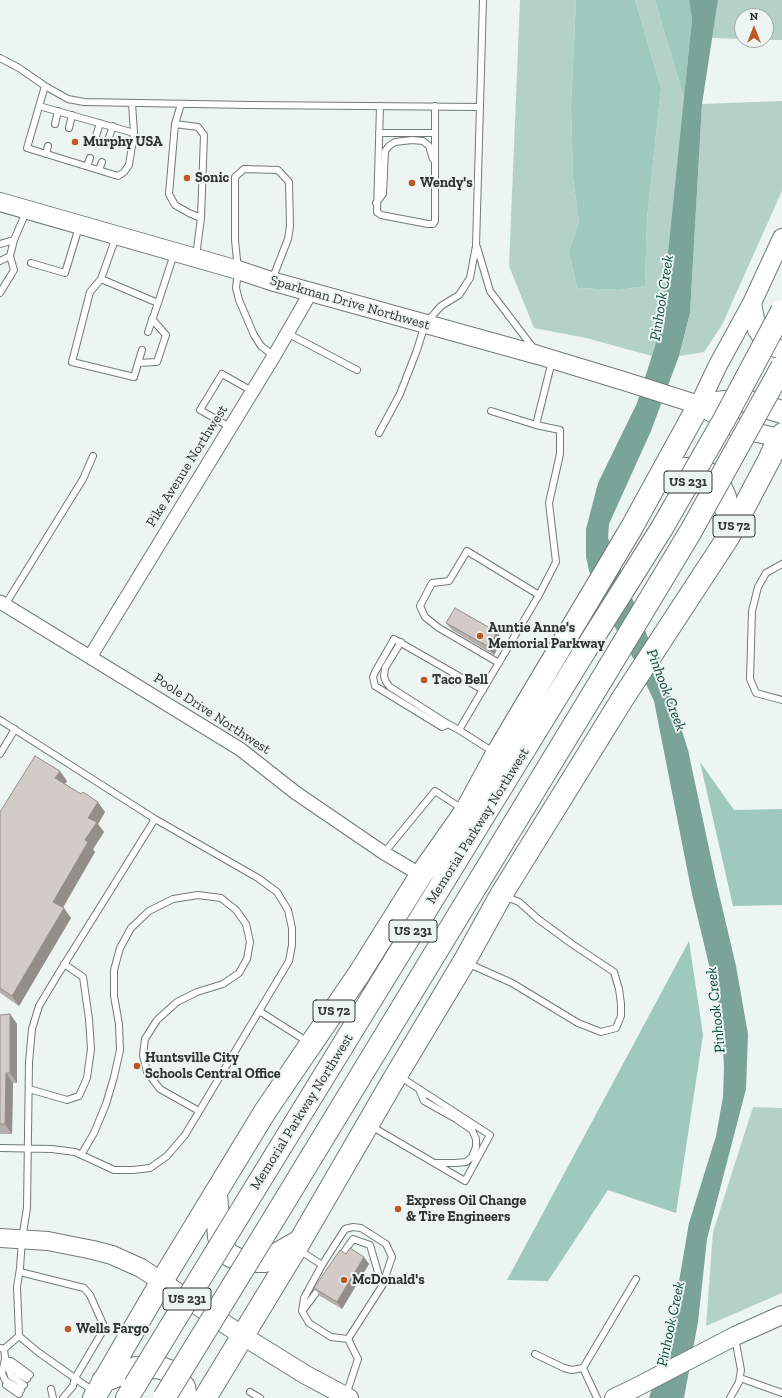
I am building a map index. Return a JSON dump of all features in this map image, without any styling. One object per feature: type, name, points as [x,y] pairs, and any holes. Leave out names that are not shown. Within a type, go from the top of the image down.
[{"type":"highway","name":"Memorial Parkway Northwest","points":[[131,1391],[586,649],[662,528],[724,420],[782,311]]},
{"type":"highway","name":"Memorial Parkway Northwest","points":[[164,1398],[602,679],[690,531],[782,367]]},
{"type":"highway","name":"Sparkman Drive Northwest","points":[[699,405],[743,400],[782,412]]},
{"type":"highway","name":"US 72","points":[[98,1391],[162,1281],[266,1110],[359,974],[421,875],[466,811],[497,754],[632,527],[699,405]]},
{"type":"highway","name":"US 72","points":[[205,1398],[298,1244],[464,962],[501,895],[623,698],[729,536],[781,436]]},
{"type":"highway","points":[[655,484],[678,469],[698,469],[716,477],[725,497],[729,536]]},
{"type":"highway","points":[[216,1193],[219,1237],[227,1254],[241,1261],[265,1261],[298,1244]]},
{"type":"highway","points":[[98,1391],[136,1368],[158,1367],[172,1372],[184,1387],[186,1398]]},
{"type":"main road","name":"Sparkman Drive Northwest","points":[[0,202],[238,270],[271,281],[545,357],[699,405],[737,428],[781,436]]},
{"type":"main road","points":[[699,405],[718,364],[752,303],[782,238]]},
{"type":"main road","points":[[752,303],[757,330],[767,345],[782,350]]},
{"type":"main road","points":[[0,1238],[48,1241],[94,1250],[112,1255],[141,1268],[243,1336],[306,1375],[347,1398]]},
{"type":"main road","points":[[614,1398],[735,1336],[782,1315]]},
{"type":"street","name":"Pike Avenue Northwest","points":[[90,657],[312,292]]},
{"type":"street","name":"Poole Drive Northwest","points":[[2,603],[240,748],[296,794],[384,853],[421,875]]},
{"type":"lane","points":[[379,433],[400,394],[417,350],[425,324],[442,306],[459,295],[470,278],[476,246],[483,0]]},
{"type":"lane","points":[[0,58],[19,68],[68,100],[84,102],[480,107]]},
{"type":"lane","points":[[45,86],[27,148],[118,176],[124,172],[129,165],[134,133],[132,103]]},
{"type":"lane","points":[[181,104],[175,124],[169,194],[175,205],[201,218]]},
{"type":"lane","points":[[39,106],[134,133]]},
{"type":"lane","points":[[380,106],[376,202],[377,212],[381,215],[433,224],[435,221],[435,106]]},
{"type":"lane","points":[[55,124],[58,111]]},
{"type":"lane","points":[[69,128],[72,115]]},
{"type":"lane","points":[[96,136],[100,123]]},
{"type":"lane","points":[[175,124],[198,127],[204,135],[201,218],[196,258]]},
{"type":"lane","points":[[108,140],[112,126]]},
{"type":"lane","points":[[379,133],[434,133]]},
{"type":"lane","points":[[376,202],[383,194],[385,151],[395,142],[412,140],[423,142],[429,146],[435,168]]},
{"type":"lane","points":[[46,154],[48,146]]},
{"type":"lane","points":[[60,158],[63,150]]},
{"type":"lane","points":[[87,166],[90,158]]},
{"type":"lane","points":[[99,170],[102,162]]},
{"type":"lane","points":[[271,281],[288,239],[290,226],[289,182],[278,170],[244,169],[235,177],[235,240],[238,270],[236,288],[239,300],[254,335],[261,346],[274,356]]},
{"type":"lane","points":[[0,293],[14,270],[10,256],[14,240],[26,210]]},
{"type":"lane","points":[[31,263],[65,273],[80,225]]},
{"type":"lane","points":[[117,236],[101,280],[90,292],[72,362],[134,377],[142,350]]},
{"type":"lane","points":[[0,244],[14,240]]},
{"type":"lane","points":[[476,246],[490,291],[545,357],[536,425]]},
{"type":"lane","points":[[148,332],[175,252]]},
{"type":"lane","points":[[0,261],[10,256]]},
{"type":"lane","points":[[101,280],[158,303]]},
{"type":"lane","points":[[138,363],[158,362],[166,335],[152,319]]},
{"type":"lane","points":[[287,333],[357,370]]},
{"type":"lane","points":[[230,427],[200,410],[222,374],[252,391]]},
{"type":"lane","points":[[459,730],[540,595],[556,562],[549,503],[560,454],[560,430],[536,425],[491,411]]},
{"type":"lane","points":[[2,603],[84,479],[93,456]]},
{"type":"lane","points":[[499,663],[439,628],[425,617],[420,606],[432,583],[449,581],[467,551],[540,595]]},
{"type":"lane","points":[[782,564],[766,573],[758,586],[752,611],[750,679],[756,693],[782,700]]},
{"type":"lane","points":[[448,724],[442,727],[375,686],[373,678],[375,672],[394,639],[483,690]]},
{"type":"lane","points":[[401,642],[385,668],[384,676],[390,687],[497,754]]},
{"type":"lane","points":[[0,720],[155,819],[258,878],[277,892],[288,910],[292,928],[292,945],[289,961],[185,1135],[167,1156],[150,1168],[114,1170],[75,1152],[52,1149],[0,1148]]},
{"type":"lane","points":[[0,754],[14,729]]},
{"type":"lane","points":[[384,853],[435,791],[466,811]]},
{"type":"lane","points":[[98,1391],[75,1378],[38,1352],[19,1336],[17,1287],[27,1208],[29,1062],[32,1030],[39,1006],[155,819]]},
{"type":"lane","points":[[81,1155],[94,1133],[106,1104],[120,1050],[119,1024],[114,996],[114,970],[120,948],[131,928],[149,910],[173,899],[198,895],[221,898],[236,910],[246,924],[250,942],[247,959],[239,973],[223,984],[196,992],[177,1002],[157,1020],[145,1039],[143,1055],[147,1072],[160,1089],[199,1111]]},
{"type":"lane","points":[[464,962],[512,983],[578,1023],[601,1032],[616,1028],[621,1016],[621,1004],[619,989],[614,972],[538,919],[519,902],[501,895]]},
{"type":"lane","points":[[29,1090],[67,1100],[79,1096],[87,1078],[91,1049],[84,977],[64,964]]},
{"type":"lane","points":[[259,1011],[311,1044]]},
{"type":"lane","points":[[368,1125],[465,1182],[490,1135],[397,1074]]},
{"type":"lane","points":[[419,1088],[424,1101],[472,1130],[476,1139],[476,1147],[472,1157],[466,1162],[455,1164],[434,1163]]},
{"type":"lane","points":[[353,1227],[361,1228],[386,1244],[392,1257],[382,1286],[348,1339],[331,1337],[309,1323],[302,1311],[304,1298],[322,1265],[345,1229],[353,1227]]},
{"type":"lane","points":[[336,1264],[354,1239],[370,1245],[382,1286]]},
{"type":"lane","points":[[298,1244],[322,1265]]},
{"type":"lane","points":[[20,1272],[84,1288],[90,1295],[103,1324],[101,1334],[75,1378],[73,1386],[63,1398]]},
{"type":"lane","points":[[302,1311],[327,1276]]},
{"type":"lane","points":[[535,1354],[564,1368],[572,1370],[583,1368],[636,1279]]},
{"type":"lane","points":[[19,1336],[2,1348],[11,1376],[24,1385]]},
{"type":"lane","points":[[730,1398],[739,1382],[741,1370],[735,1336]]},
{"type":"lane","points":[[347,1398],[358,1358],[348,1339]]},
{"type":"lane","points":[[0,1367],[5,1357]]},
{"type":"lane","points":[[5,1357],[24,1385]]},
{"type":"lane","points":[[583,1368],[597,1398]]},
{"type":"lane","points":[[0,1377],[3,1383],[24,1385]]},
{"type":"lane","points":[[740,1378],[782,1392]]},
{"type":"lane","points":[[250,1392],[260,1398]]},
{"type":"shaded area","points":[[520,0],[576,0],[571,106],[573,178],[579,221],[569,252],[577,288],[619,290],[645,286],[647,218],[661,88],[635,0],[655,0],[684,98],[660,330],[652,356],[586,338],[534,328],[509,266]]},
{"type":"shaded area","points":[[576,0],[635,0],[661,88],[647,218],[645,286],[619,290],[577,288],[569,252],[579,221],[573,178],[571,106]]},
{"type":"shaded area","points":[[655,0],[689,0],[692,18],[684,98]]},
{"type":"shaded area","points":[[718,0],[782,0],[782,40],[774,40],[774,8],[734,8],[734,39],[712,38]]},
{"type":"shaded area","points":[[782,101],[782,191],[722,325],[704,352],[679,356],[690,313],[702,104]]},
{"type":"shaded area","points":[[700,762],[734,810],[782,809],[782,905],[733,906]]},
{"type":"shaded area","points":[[689,941],[703,1035],[676,1213],[608,1190],[548,1281],[507,1280]]},
{"type":"shaded area","points":[[753,1107],[782,1108],[782,1293],[706,1326],[713,1232]]},
{"type":"water","name":"Pinhook Creek","points":[[689,0],[718,0],[702,104],[690,313],[679,356],[651,431],[609,524],[608,538],[669,690],[688,750],[736,966],[748,1034],[746,1089],[707,1239],[698,1322],[684,1398],[649,1398],[671,1328],[689,1223],[716,1136],[723,1097],[724,1067],[721,1015],[692,894],[654,701],[636,663],[601,603],[591,578],[586,557],[586,529],[598,483],[637,403],[660,330],[692,19]]},
{"type":"building","points":[[455,608],[497,632],[489,647],[446,623]]},
{"type":"building","points":[[35,756],[60,771],[55,778],[81,794],[83,792],[98,802],[88,818],[97,822],[85,840],[88,842],[53,902],[64,908],[12,996],[0,988],[0,812]]},
{"type":"building","points":[[10,1014],[10,1073],[6,1073],[5,1124],[0,1124],[0,1015]]},
{"type":"building","name":"McDonald's","points":[[350,1248],[364,1257],[337,1302],[314,1288],[340,1250],[346,1254]]},
{"type":"place","name":"Murphy USA","points":[[75,142]]},
{"type":"place","name":"Sonic","points":[[187,178]]},
{"type":"place","name":"Wendy's","points":[[412,183]]},
{"type":"place","name":"Auntie Anne's Memorial Parkway","points":[[480,636]]},
{"type":"place","name":"Taco Bell","points":[[424,680]]},
{"type":"place","name":"Huntsville City Schools Central Office","points":[[137,1066]]},
{"type":"place","name":"Express Oil Change & Tire Engineers","points":[[398,1209]]},
{"type":"place","name":"McDonald's","points":[[344,1280]]},
{"type":"place","name":"Wells Fargo","points":[[68,1329]]}]
